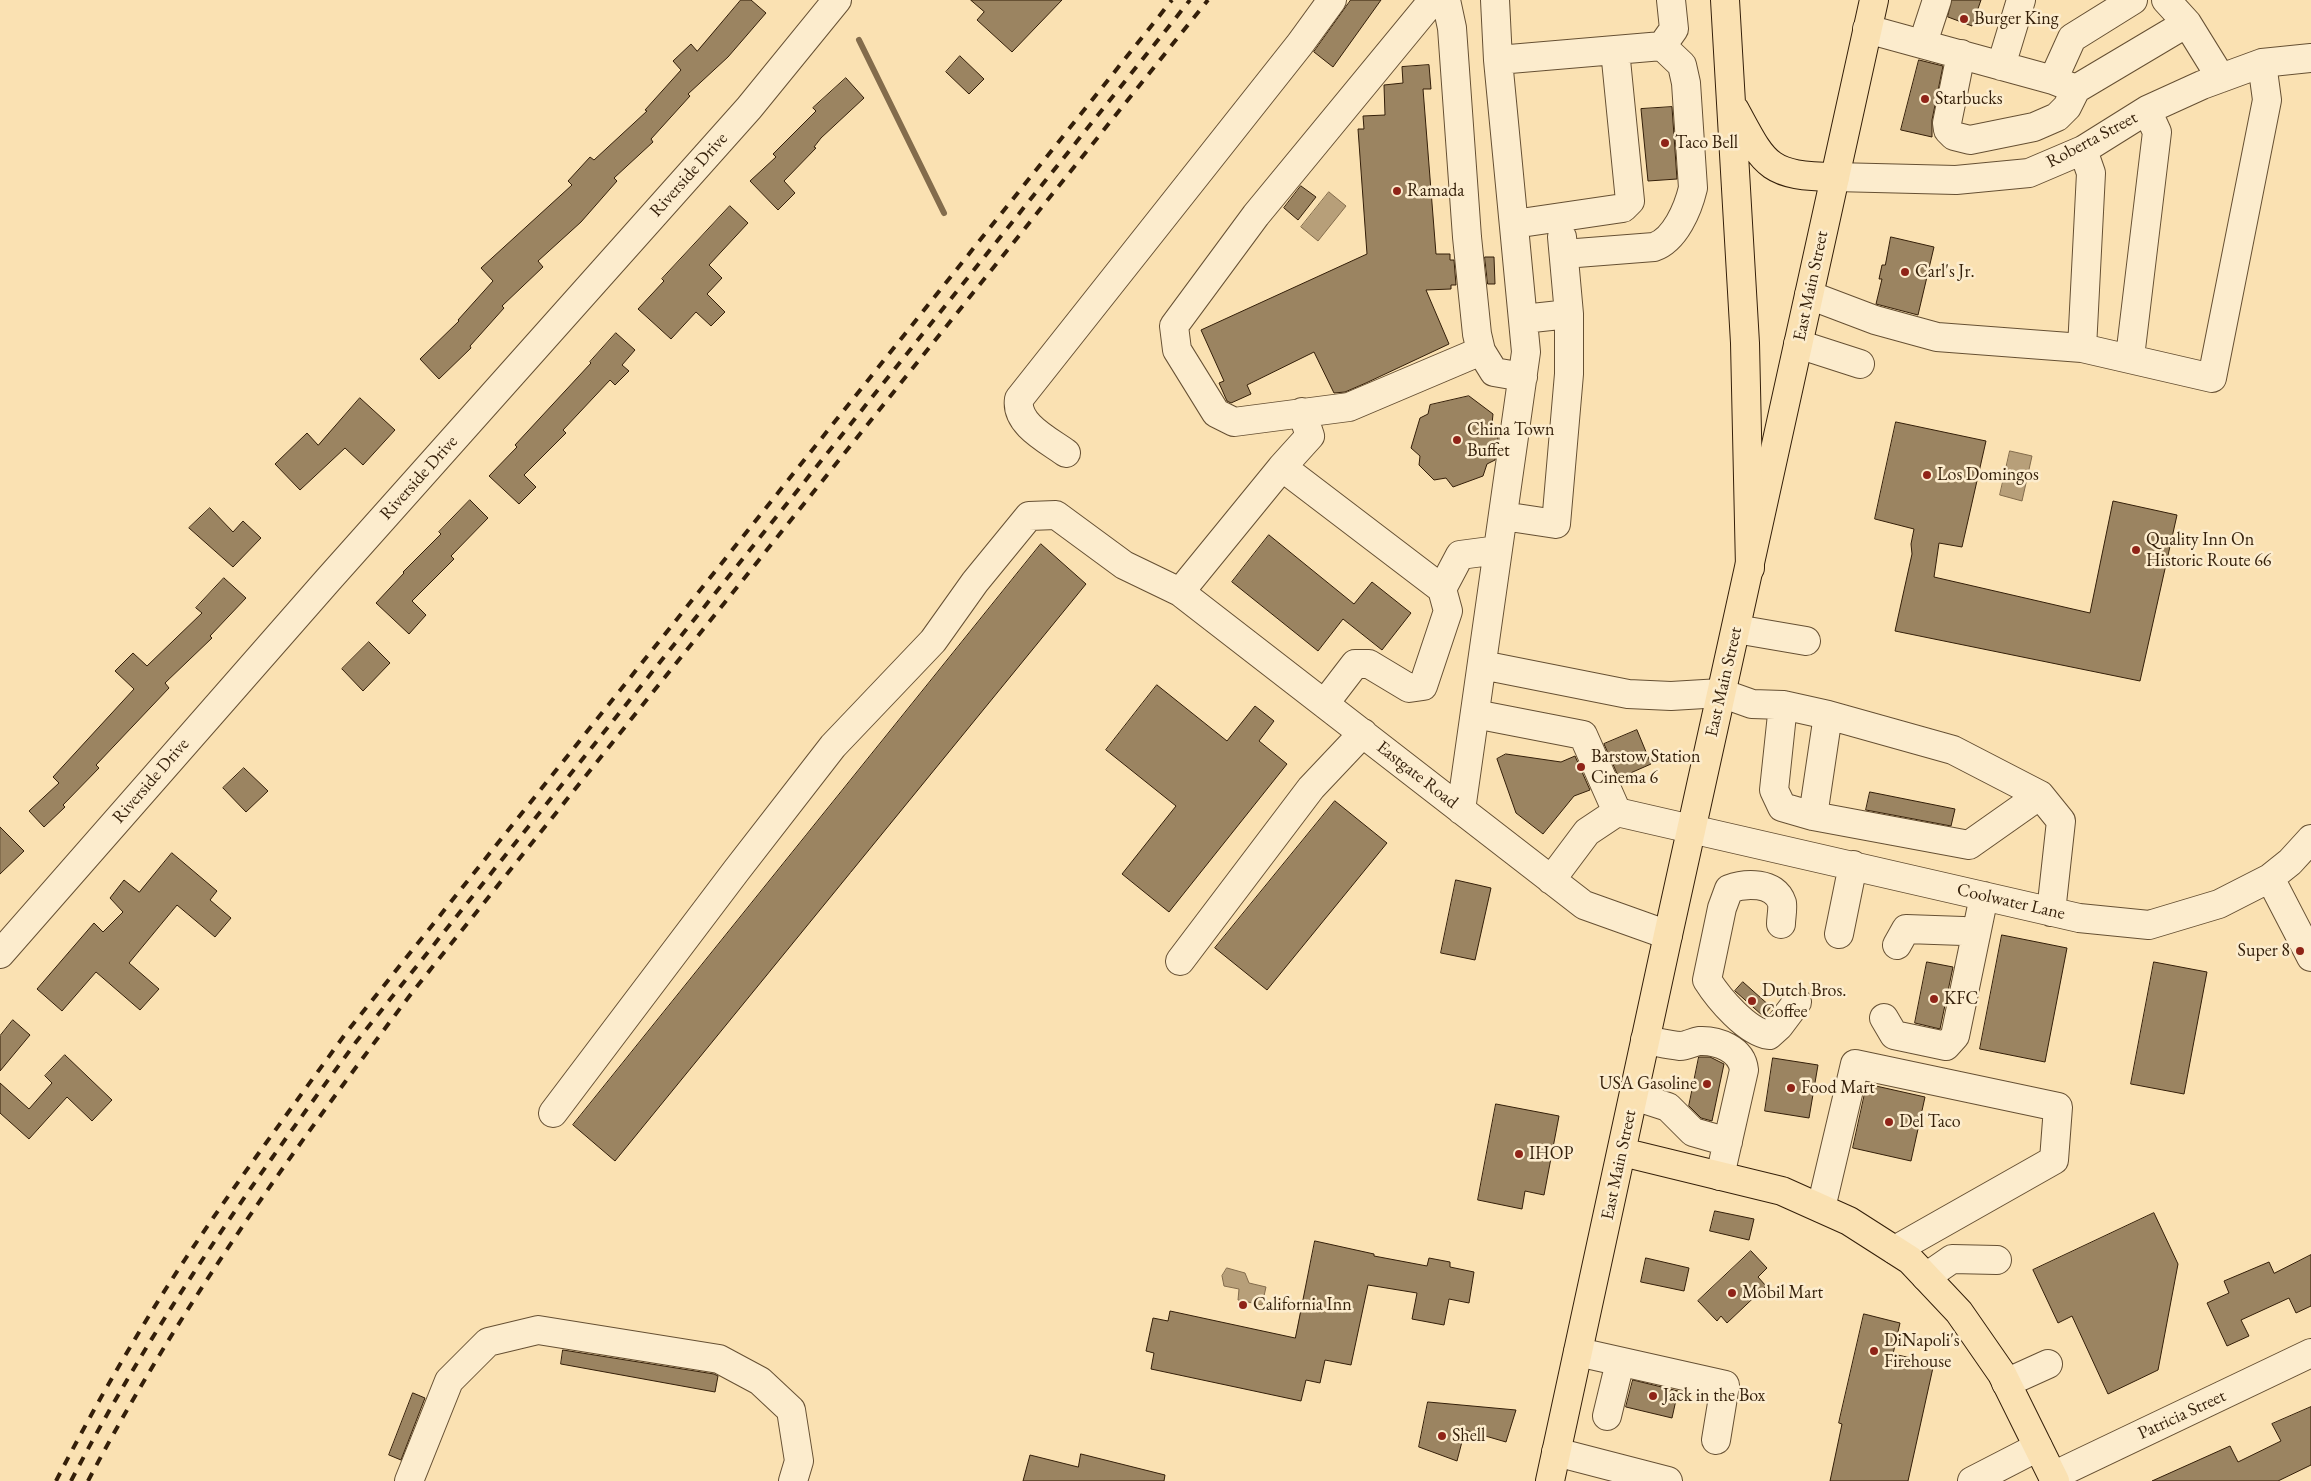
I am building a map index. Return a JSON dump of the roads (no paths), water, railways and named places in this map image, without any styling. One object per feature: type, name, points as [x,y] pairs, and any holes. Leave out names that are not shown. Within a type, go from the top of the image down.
[{"type":"main road","points":[[1725,0],[1745,343],[1750,568]]},
{"type":"main road","name":"East Main Street","points":[[1550,1481],[1723,682],[1750,568],[1874,0]]},
{"type":"main road","points":[[1730,100],[1758,152],[1770,164],[1802,176],[1835,177]]},
{"type":"main road","points":[[1622,1152],[1782,1191],[1849,1221],[1910,1260],[1959,1312],[2006,1383],[2054,1479]]},
{"type":"street","name":"Riverside Drive","points":[[0,954],[328,580],[749,108],[837,0]]},
{"type":"street","points":[[1066,453],[1027,424],[1017,408],[1019,399],[1300,44],[1332,0]]},
{"type":"street","points":[[1433,0],[1256,216],[1174,326],[1176,350],[1216,413],[1234,422],[1349,407],[1481,351]]},
{"type":"street","points":[[1446,0],[1452,28],[1467,237],[1481,351],[1494,372],[1523,377]]},
{"type":"street","points":[[1461,810],[1526,352],[1494,0]]},
{"type":"street","points":[[1662,46],[1674,29],[1671,0]]},
{"type":"street","points":[[1923,43],[1937,0]]},
{"type":"street","points":[[2001,66],[2021,0]]},
{"type":"street","points":[[1961,54],[1947,123],[1948,130],[1954,136],[1970,140],[2034,128],[2068,107],[2064,84],[2072,38],[2133,0]]},
{"type":"street","points":[[2166,0],[2187,24],[2221,78]]},
{"type":"street","points":[[1867,29],[1923,43],[2064,84],[2187,24]]},
{"type":"street","points":[[1498,60],[1662,46],[1682,65],[1686,84],[1693,188],[1690,202],[1670,238],[1663,244],[1654,247],[1564,254]]},
{"type":"street","points":[[1514,224],[1624,208],[1630,201],[1615,50]]},
{"type":"street","name":"Roberta Street","points":[[1835,177],[1956,180],[2029,173],[2083,150],[2147,110],[2221,78],[2262,63],[2311,58]]},
{"type":"street","points":[[1809,295],[1875,320],[1937,337],[2082,348],[2130,357],[2212,378],[2267,100],[2262,63]]},
{"type":"street","points":[[2130,357],[2157,132],[2147,110]]},
{"type":"street","points":[[2082,348],[2091,173],[2083,150]]},
{"type":"street","points":[[1503,516],[1556,524],[1569,374],[1569,314],[1560,218]]},
{"type":"street","points":[[1523,319],[1569,314]]},
{"type":"street","points":[[1798,344],[1860,364]]},
{"type":"street","points":[[1180,592],[1282,467],[1310,436],[1302,412]]},
{"type":"street","points":[[1282,467],[1442,589],[1448,611],[1423,686],[1409,688],[1369,664],[1355,664],[1325,703]]},
{"type":"street","name":"Eastgate Road","points":[[553,1113],[724,886],[833,746],[933,641],[975,582],[1030,516],[1056,515],[1124,565],[1180,592],[1584,905],[1668,935]]},
{"type":"street","points":[[1442,589],[1460,555],[1498,550]]},
{"type":"street","points":[[1736,630],[1806,641]]},
{"type":"street","points":[[1482,666],[1628,694],[1671,696],[1723,682],[1755,690],[1783,705],[1828,715],[1953,750],[2040,795],[2060,821],[2051,912]]},
{"type":"street","points":[[1783,705],[1774,790],[1782,807],[1812,816],[1969,844],[2040,795]]},
{"type":"street","points":[[1475,714],[1583,735],[1617,812],[1587,832],[1551,880]]},
{"type":"street","points":[[1812,816],[1828,715]]},
{"type":"street","points":[[1180,961],[1311,788],[1363,733]]},
{"type":"street","name":"Coolwater Lane","points":[[1617,812],[2079,918],[2149,925],[2219,904],[2270,878],[2290,862],[2311,838]]},
{"type":"street","points":[[1839,934],[1853,865]]},
{"type":"street","points":[[2270,878],[2311,957]]},
{"type":"street","points":[[1884,1018],[1894,1035],[1946,1046],[1955,1036],[1984,896]]},
{"type":"street","points":[[1781,924],[1767,902],[1753,898],[1739,902],[1718,998],[1759,1034],[1769,1035],[1779,1026],[1796,1002]]},
{"type":"street","points":[[1897,945],[1906,929],[1963,931],[1976,935]]},
{"type":"street","points":[[1646,1040],[1680,1046],[1698,1041],[1716,1042],[1730,1048],[1743,1062],[1744,1070],[1720,1176]]},
{"type":"street","points":[[1821,1208],[1855,1064],[2058,1107],[2054,1160],[1895,1250]]},
{"type":"street","points":[[1634,1096],[1668,1106],[1693,1132],[1728,1142]]},
{"type":"street","points":[[1926,1277],[1952,1259],[1997,1260]]},
{"type":"street","points":[[410,1481],[450,1380],[488,1342],[538,1330],[719,1359],[760,1381],[792,1410],[799,1461],[793,1481]]},
{"type":"street","points":[[1578,1352],[1726,1385],[1716,1440]]},
{"type":"street","name":"Patricia Street","points":[[2054,1479],[2311,1353]]},
{"type":"street","points":[[1607,1416],[1620,1362]]},
{"type":"street","points":[[2006,1383],[2048,1364]]},
{"type":"street","points":[[1972,1481],[2038,1447]]},
{"type":"street","points":[[1556,1452],[1668,1481]]},
{"type":"waterway","points":[[859,40],[944,213]]},
{"type":"railway","points":[[56,1481],[109,1383],[167,1287],[277,1127],[346,1033],[1172,0]]},
{"type":"railway","points":[[71,1481],[102,1423],[169,1311],[241,1202],[356,1042],[1190,0]]},
{"type":"railway","points":[[88,1481],[124,1416],[200,1290],[283,1168],[414,990],[1208,0]]},
{"type":"place","name":"Burger King","points":[[1964,19]]},
{"type":"place","name":"Starbucks","points":[[1925,99]]},
{"type":"place","name":"Taco Bell","points":[[1665,143]]},
{"type":"place","name":"Ramada","points":[[1397,191]]},
{"type":"place","name":"Carl's Jr.","points":[[1905,272]]},
{"type":"place","name":"China Town Buffet","points":[[1457,440]]},
{"type":"place","name":"Los Domingos","points":[[1927,475]]},
{"type":"place","name":"Quality Inn On Historic Route 66","points":[[2136,550]]},
{"type":"place","name":"Barstow Station Cinema 6","points":[[1581,767]]},
{"type":"place","name":"Super 8","points":[[2300,951]]},
{"type":"place","name":"KFC","points":[[1934,999]]},
{"type":"place","name":"Dutch Bros. Coffee","points":[[1752,1001]]},
{"type":"place","name":"USA Gasoline","points":[[1707,1084]]},
{"type":"place","name":"Food Mart","points":[[1791,1088]]},
{"type":"place","name":"Del Taco","points":[[1889,1122]]},
{"type":"place","name":"IHOP","points":[[1519,1154]]},
{"type":"place","name":"Mobil Mart","points":[[1732,1293]]},
{"type":"place","name":"California Inn","points":[[1243,1305]]},
{"type":"place","name":"DiNapoli's Firehouse","points":[[1874,1351]]},
{"type":"place","name":"Jack in the Box","points":[[1653,1396]]},
{"type":"place","name":"Shell","points":[[1442,1436]]}]
